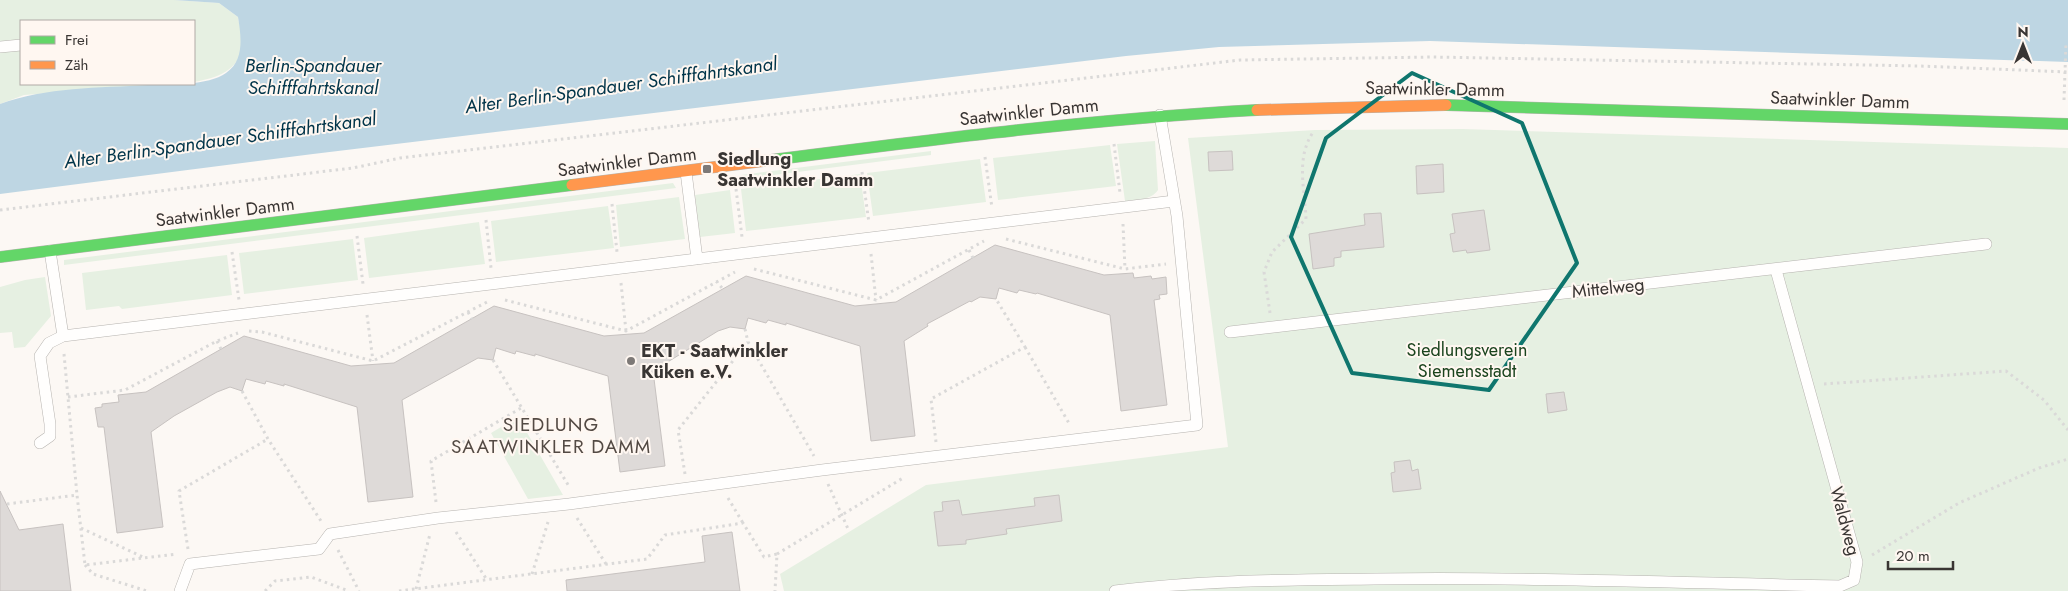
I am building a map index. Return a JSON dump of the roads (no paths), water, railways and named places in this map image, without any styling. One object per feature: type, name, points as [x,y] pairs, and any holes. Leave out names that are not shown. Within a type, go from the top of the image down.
[{"type":"main road","name":"Saatwinkler Damm","points":[[0,258],[986,134],[1160,115],[1314,106],[1431,105],[2068,124]]},
{"type":"lane","points":[[0,47],[20,45]]},
{"type":"lane","points":[[180,591],[190,564],[319,549],[330,534],[438,518],[574,504],[822,470],[1197,425],[1174,201],[1160,115]]},
{"type":"lane","points":[[686,172],[697,259]]},
{"type":"lane","points":[[40,443],[50,436],[50,424],[40,356],[49,343],[62,336],[1174,201]]},
{"type":"lane","name":"Mittelweg","points":[[1230,332],[1776,270],[1986,244]]},
{"type":"lane","points":[[50,251],[62,336]]},
{"type":"lane","name":"Waldweg","points":[[1114,591],[1197,582],[1293,578],[1442,578],[1840,586],[1854,580],[1857,562],[1776,270]]},
{"type":"lane","points":[[1442,578],[1442,591]]},
{"type":"water","name":"Berlin-Spandauer Schifffahrtskanal","points":[[174,0],[2068,0],[2068,62],[1430,41],[1219,47],[1126,56],[313,154],[0,194],[0,104],[18,98],[54,91],[148,85],[195,85],[195,82],[218,77],[232,68],[239,55],[240,47],[238,17],[219,3]]},
{"type":"place","name":"Siedlung Saatwinkler Damm","points":[[707,169]]},
{"type":"place","name":"EKT - Saatwinkler Küken e.V.","points":[[631,361]]},
{"type":"district","name":"SIEDLUNG SAATWINKLER DAMM","points":[[551,435]]},
{"type":"water label","name":"Alter Berlin-Spandauer Schifffahrtskanal","points":[[621,85]]},
{"type":"water label","name":"Alter Berlin-Spandauer Schifffahrtskanal","points":[[220,140]]},
{"type":"park label","name":"Siedlungsverein Siemensstadt","points":[[1467,360]]}]
